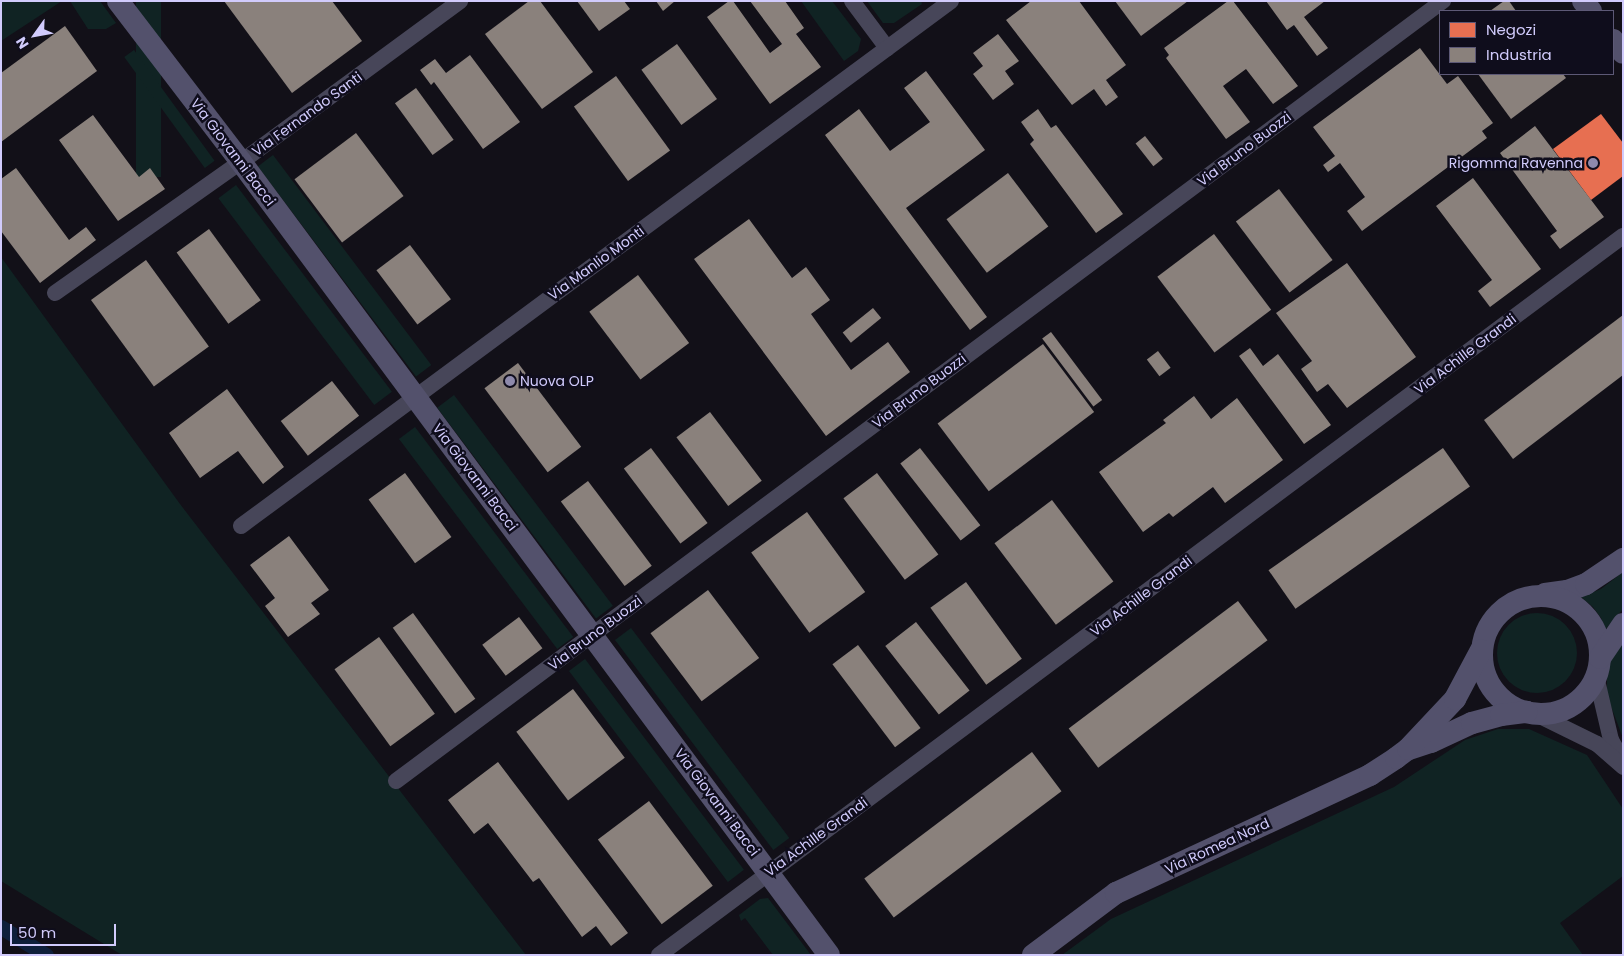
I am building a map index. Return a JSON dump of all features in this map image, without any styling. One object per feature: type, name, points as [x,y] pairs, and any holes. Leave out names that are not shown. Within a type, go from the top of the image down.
[{"type":"main road","name":"Via Giovanni Bacci","points":[[118,1],[593,634],[829,955]]},
{"type":"main road","points":[[1614,41],[1623,53]]},
{"type":"main road","points":[[1623,559],[1586,584],[1567,591],[1523,598],[1515,601],[1494,618],[1485,633],[1481,650],[1483,667],[1488,683],[1498,696],[1512,706],[1531,713],[1551,713],[1565,708],[1578,700],[1588,690],[1598,667],[1623,624]]},
{"type":"main road","points":[[1541,595],[1560,598],[1577,608],[1590,622],[1598,639],[1598,667]]},
{"type":"main road","name":"Via Romea Nord","points":[[1033,955],[1116,893],[1370,776],[1408,749],[1455,700],[1481,650]]},
{"type":"main road","name":"Via Romea Nord","points":[[1408,749],[1431,742],[1472,723],[1501,715],[1531,713]]},
{"type":"street","name":"Via Fernando Santi","points":[[55,293],[240,162],[460,1]]},
{"type":"street","points":[[852,1],[888,48]]},
{"type":"street","name":"Via Manlio Monti","points":[[241,526],[951,1]]},
{"type":"street","name":"Via Bruno Buozzi","points":[[396,780],[1443,1]]},
{"type":"street","name":"Via Achille Grandi","points":[[659,955],[1623,236]]},
{"type":"street","points":[[1598,667],[1611,740],[1623,761]]},
{"type":"street","points":[[1531,713],[1597,744],[1623,767]]},
{"type":"green space","points":[[1,1],[62,1],[1,41]]},
{"type":"green space","points":[[70,1],[100,1],[116,23],[106,29],[88,29]]},
{"type":"green space","points":[[136,1],[161,1],[161,177],[136,177]]},
{"type":"green space","points":[[801,1],[832,1],[861,39],[858,51],[844,61]]},
{"type":"green space","points":[[867,1],[921,1],[922,4],[894,23],[883,23]]},
{"type":"green space","points":[[134,50],[215,161],[205,168],[124,57]]},
{"type":"green space","points":[[273,155],[431,365],[416,376],[258,166]]},
{"type":"green space","points":[[236,185],[392,392],[374,405],[218,198]]},
{"type":"green space","points":[[1,257],[180,504],[526,955],[122,955],[1,881]]},
{"type":"green space","points":[[454,395],[613,606],[596,618],[437,408]]},
{"type":"green space","points":[[415,427],[573,637],[557,649],[399,439]]},
{"type":"green space","points":[[1623,572],[1623,609],[1604,631],[1601,618],[1593,607],[1581,597],[1601,589]]},
{"type":"green space","points":[[1537,613],[1552,616],[1565,625],[1574,638],[1577,653],[1574,668],[1565,681],[1552,690],[1537,693],[1522,690],[1509,681],[1500,668],[1497,653],[1500,638],[1509,625],[1522,616]]},
{"type":"green space","points":[[631,628],[789,838],[773,850],[615,640]]},
{"type":"green space","points":[[1623,640],[1623,738],[1607,696],[1607,666]]},
{"type":"green space","points":[[585,659],[744,870],[728,882],[569,671]]},
{"type":"green space","points":[[1498,729],[1529,729],[1587,755],[1623,809],[1623,876],[1560,923],[1583,955],[1062,955],[1111,919],[1394,787],[1465,740]]},
{"type":"green space","points":[[768,898],[811,955],[773,955],[745,918],[741,921],[739,915],[760,899]]},
{"type":"building: Negozi","name":"Rigomma Ravenna","points":[[1601,114],[1623,143],[1623,176],[1591,200],[1553,149]]},
{"type":"building: Industria","points":[[224,1],[332,1],[362,41],[292,93]]},
{"type":"building: Industria","points":[[529,1],[540,1],[593,72],[542,109],[485,34]]},
{"type":"building: Industria","points":[[577,1],[624,1],[630,9],[599,31]]},
{"type":"building: Industria","points":[[656,1],[675,1],[663,11]]},
{"type":"building: Industria","points":[[729,1],[733,1],[770,53],[782,44],[750,1],[785,1],[804,28],[796,34],[821,67],[770,104],[707,17]]},
{"type":"building: Industria","points":[[1031,1],[1079,1],[1126,65],[1106,80],[1118,97],[1106,106],[1094,89],[1072,105],[1006,20]]},
{"type":"building: Industria","points":[[1115,1],[1188,1],[1141,36]]},
{"type":"building: Industria","points":[[1228,1],[1233,1],[1298,86],[1273,104],[1246,69],[1223,86],[1250,122],[1226,139],[1166,58],[1169,55],[1164,48]]},
{"type":"building: Industria","points":[[1266,1],[1325,1],[1304,17],[1328,48],[1317,56],[1294,25],[1287,30]]},
{"type":"building: Industria","points":[[1504,1],[1509,1],[1515,10],[1491,10]]},
{"type":"building: Industria","points":[[65,26],[97,71],[1,142],[1,73]]},
{"type":"building: Industria","points":[[998,34],[1019,61],[1005,71],[1014,84],[993,100],[973,74],[983,66],[973,53]]},
{"type":"building: Industria","points":[[677,44],[717,99],[681,125],[641,70]]},
{"type":"building: Industria","points":[[1420,48],[1447,84],[1458,76],[1493,123],[1482,131],[1487,138],[1362,231],[1347,211],[1365,197],[1340,163],[1328,172],[1323,165],[1335,156],[1313,127]]},
{"type":"building: Industria","points":[[470,55],[520,122],[483,149],[434,82],[431,85],[420,70],[435,59],[446,73]]},
{"type":"building: Industria","points":[[926,71],[985,150],[906,208],[987,317],[970,330],[825,135],[859,109],[890,151],[930,122],[904,88]]},
{"type":"building: Industria","points":[[1479,75],[1564,75],[1566,78],[1511,119]]},
{"type":"building: Industria","points":[[616,76],[670,150],[628,181],[574,107]]},
{"type":"building: Industria","points":[[416,88],[454,140],[433,155],[395,103]]},
{"type":"building: Industria","points":[[1038,109],[1051,128],[1056,125],[1123,214],[1096,233],[1030,144],[1034,140],[1021,122]]},
{"type":"building: Industria","points":[[93,115],[139,177],[150,168],[165,189],[118,221],[59,140]]},
{"type":"building: Industria","points":[[1535,126],[1604,217],[1560,249],[1550,236],[1557,231],[1500,153]]},
{"type":"building: Industria","points":[[356,133],[404,196],[342,242],[295,179]]},
{"type":"building: Industria","points":[[1145,136],[1163,159],[1153,166],[1136,143]]},
{"type":"building: Industria","points":[[16,168],[69,240],[86,227],[96,240],[40,283],[1,231],[1,179]]},
{"type":"building: Industria","points":[[1008,173],[1048,227],[987,273],[947,219]]},
{"type":"building: Industria","points":[[1473,178],[1541,269],[1490,307],[1478,291],[1492,280],[1436,206]]},
{"type":"building: Industria","points":[[1279,189],[1333,260],[1289,293],[1236,221]]},
{"type":"building: Industria","points":[[749,219],[792,278],[806,267],[830,300],[811,314],[851,370],[888,342],[910,372],[826,436],[694,259]]},
{"type":"building: Industria","points":[[209,229],[261,300],[228,324],[177,253]]},
{"type":"building: Industria","points":[[1214,234],[1271,310],[1214,353],[1157,277]]},
{"type":"building: Industria","points":[[410,245],[451,299],[417,325],[376,270]]},
{"type":"building: Industria","points":[[146,260],[209,347],[154,387],[91,300]]},
{"type":"building: Industria","points":[[1347,263],[1416,357],[1347,408],[1328,384],[1317,392],[1301,369],[1312,361],[1276,313]]},
{"type":"building: Industria","points":[[638,275],[689,343],[640,380],[589,312]]},
{"type":"building: Industria","points":[[873,308],[881,318],[851,343],[843,333]]},
{"type":"building: Industria","points":[[1623,315],[1623,375],[1513,459],[1484,420]]},
{"type":"building: Industria","points":[[1051,332],[1102,400],[1093,407],[1042,339]]},
{"type":"building: Industria","points":[[1043,344],[1094,412],[989,491],[938,423]]},
{"type":"building: Industria","points":[[1250,348],[1263,366],[1278,354],[1331,425],[1304,444],[1239,356]]},
{"type":"building: Industria","points":[[1158,351],[1171,368],[1159,376],[1147,359]]},
{"type":"building: Industria","points":[[518,363],[581,447],[548,472],[484,388]]},
{"type":"building: Industria","points":[[332,381],[359,416],[308,456],[281,421]]},
{"type":"building: Industria","points":[[227,389],[284,467],[263,484],[238,451],[200,478],[169,433]]},
{"type":"building: Industria","points":[[1194,396],[1211,419],[1237,398],[1283,460],[1225,503],[1213,487],[1173,517],[1169,513],[1143,532],[1099,472],[1166,423],[1163,420]]},
{"type":"building: Industria","points":[[710,412],[762,481],[728,506],[676,437]]},
{"type":"building: Industria","points":[[651,448],[708,523],[680,544],[624,468]]},
{"type":"building: Industria","points":[[920,448],[980,525],[961,541],[900,463]]},
{"type":"building: Industria","points":[[1443,448],[1470,487],[1295,609],[1269,570]]},
{"type":"building: Industria","points":[[405,473],[451,537],[415,563],[369,499]]},
{"type":"building: Industria","points":[[877,473],[938,554],[905,580],[843,498]]},
{"type":"building: Industria","points":[[588,481],[652,566],[625,586],[561,501]]},
{"type":"building: Industria","points":[[1052,500],[1113,581],[1056,625],[994,543]]},
{"type":"building: Industria","points":[[807,512],[865,592],[809,633],[751,553]]},
{"type":"building: Industria","points":[[289,536],[329,590],[311,603],[320,614],[288,637],[265,606],[275,598],[250,565]]},
{"type":"building: Industria","points":[[966,582],[1022,659],[986,685],[930,608]]},
{"type":"building: Industria","points":[[708,590],[759,658],[702,701],[650,633]]},
{"type":"building: Industria","points":[[1238,601],[1267,640],[1098,768],[1069,729]]},
{"type":"building: Industria","points":[[413,613],[475,699],[455,713],[393,628]]},
{"type":"building: Industria","points":[[519,617],[542,648],[506,676],[482,645]]},
{"type":"building: Industria","points":[[916,622],[970,691],[939,715],[885,646]]},
{"type":"building: Industria","points":[[379,637],[435,714],[390,746],[335,669]]},
{"type":"building: Industria","points":[[858,645],[921,728],[895,747],[832,664]]},
{"type":"building: Industria","points":[[573,689],[625,758],[568,800],[516,732]]},
{"type":"building: Industria","points":[[1032,752],[1061,791],[894,918],[864,878]]},
{"type":"building: Industria","points":[[498,762],[628,933],[611,946],[596,926],[582,937],[539,878],[533,882],[488,823],[474,834],[448,800]]},
{"type":"building: Industria","points":[[649,801],[713,886],[662,924],[598,840]]},
{"type":"waterway","points":[[1,927],[46,955]]},
{"type":"place","name":"Rigomma Ravenna","points":[[1593,163]]},
{"type":"place","name":"Nuova OLP","points":[[510,381]]}]
